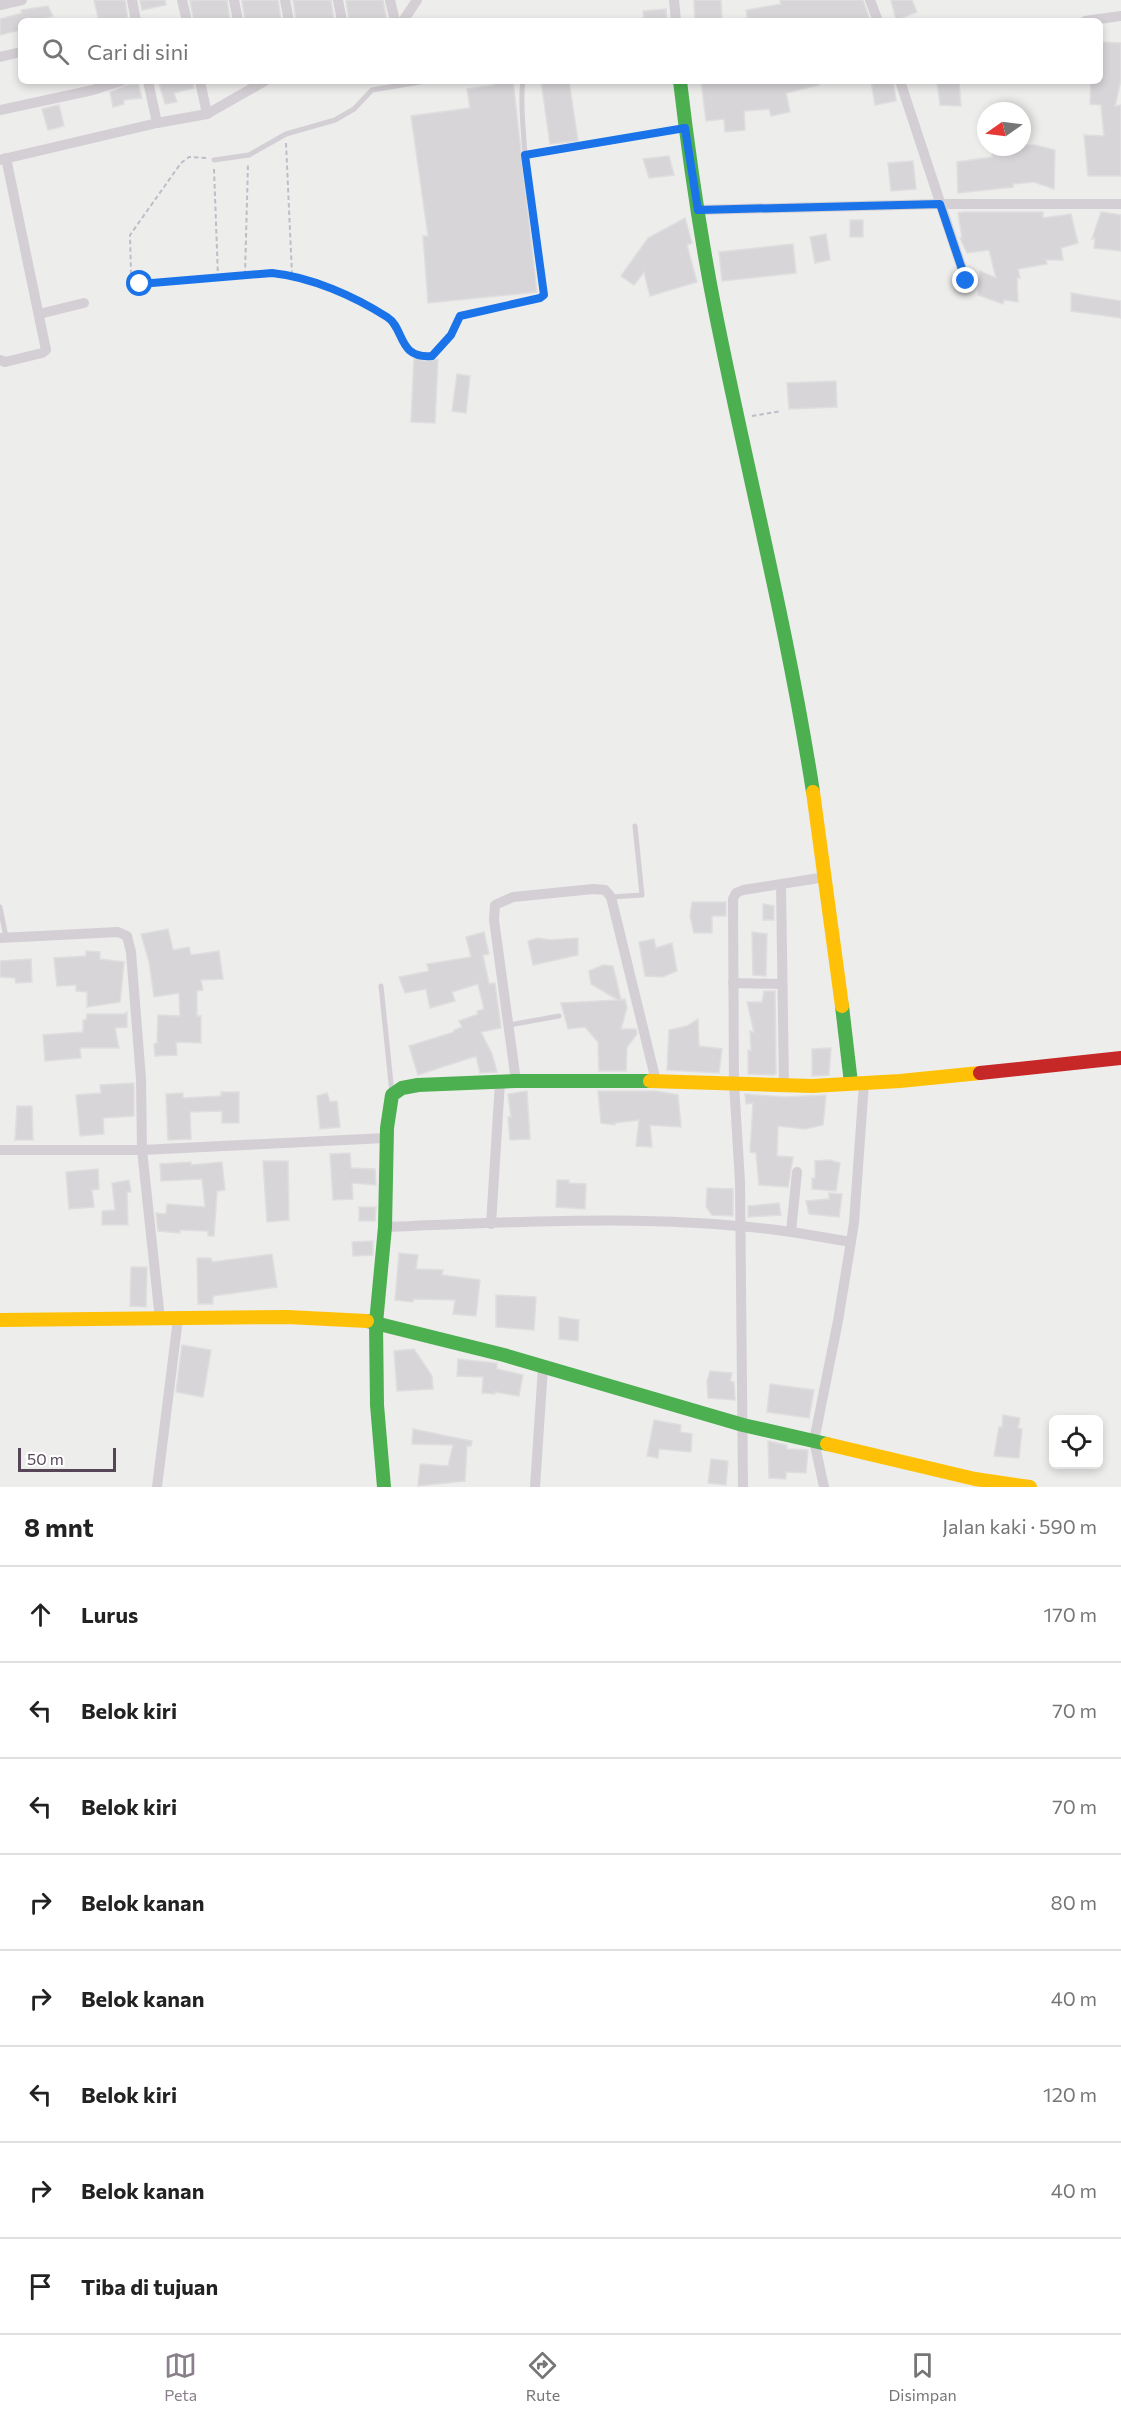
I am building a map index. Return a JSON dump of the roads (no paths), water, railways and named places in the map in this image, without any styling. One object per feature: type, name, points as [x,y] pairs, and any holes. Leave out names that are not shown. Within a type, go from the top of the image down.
[{"type":"street","points":[[0,5],[22,0]]},
{"type":"street","points":[[132,0],[135,18]]},
{"type":"street","points":[[182,0],[186,18]]},
{"type":"street","points":[[234,0],[237,18]]},
{"type":"street","points":[[285,0],[288,18]]},
{"type":"street","points":[[338,0],[341,18]]},
{"type":"street","points":[[390,0],[394,18]]},
{"type":"street","points":[[405,18],[417,0]]},
{"type":"street","points":[[674,0],[676,18]]},
{"type":"street","points":[[870,0],[877,18]]},
{"type":"street","points":[[1103,18],[1121,16]]},
{"type":"street","points":[[0,57],[18,53]]},
{"type":"street","points":[[0,110],[112,84]]},
{"type":"street","points":[[149,84],[157,123]]},
{"type":"street","points":[[201,84],[207,114]]},
{"type":"street","points":[[0,360],[6,362],[46,350],[3,159],[157,123],[207,114],[253,84]]},
{"type":"street","points":[[680,84],[698,210],[737,418],[794,685],[858,1083],[851,1242],[814,1441],[824,1487]]},
{"type":"street","points":[[901,84],[966,281]]},
{"type":"street","points":[[698,210],[940,204],[1121,204]]},
{"type":"street","points":[[39,314],[84,303]]},
{"type":"street","points":[[743,1487],[741,1225],[734,1083],[734,895],[739,891],[826,877]]},
{"type":"street","points":[[781,884],[784,1085]]},
{"type":"street","points":[[516,1081],[493,911],[495,905],[513,897],[582,889],[605,890],[611,897],[656,1081]]},
{"type":"street","points":[[3,938],[118,932],[127,936],[131,952],[141,1079],[142,1150],[160,1319]]},
{"type":"street","points":[[734,983],[782,984]]},
{"type":"street","points":[[384,1487],[376,1404],[376,1322],[385,1227],[385,1137],[392,1095],[402,1088],[418,1085],[516,1081],[656,1081],[812,1086],[1121,1058]]},
{"type":"street","points":[[491,1224],[500,1082]]},
{"type":"street","points":[[0,1150],[142,1150],[385,1137]]},
{"type":"street","points":[[792,1232],[797,1172]]},
{"type":"street","points":[[385,1227],[616,1222],[741,1225],[851,1242]]},
{"type":"street","points":[[0,1320],[298,1317],[376,1322],[708,1413],[743,1425],[977,1483],[1030,1487]]},
{"type":"street","points":[[157,1487],[178,1319]]},
{"type":"street","points":[[535,1487],[543,1367]]},
{"type":"lane","points":[[214,160],[249,155],[286,134],[345,115],[372,90],[408,84]]},
{"type":"lane","points":[[390,319],[409,351],[423,357],[432,356],[451,335],[460,316],[543,297],[544,290],[525,155],[521,102],[523,84]]},
{"type":"lane","points":[[525,155],[685,128]]},
{"type":"lane","points":[[611,897],[642,895],[635,826]]},
{"type":"lane","points":[[0,907],[3,938]]},
{"type":"lane","points":[[381,986],[392,1095]]},
{"type":"lane","points":[[509,1025],[559,1016]]}]
